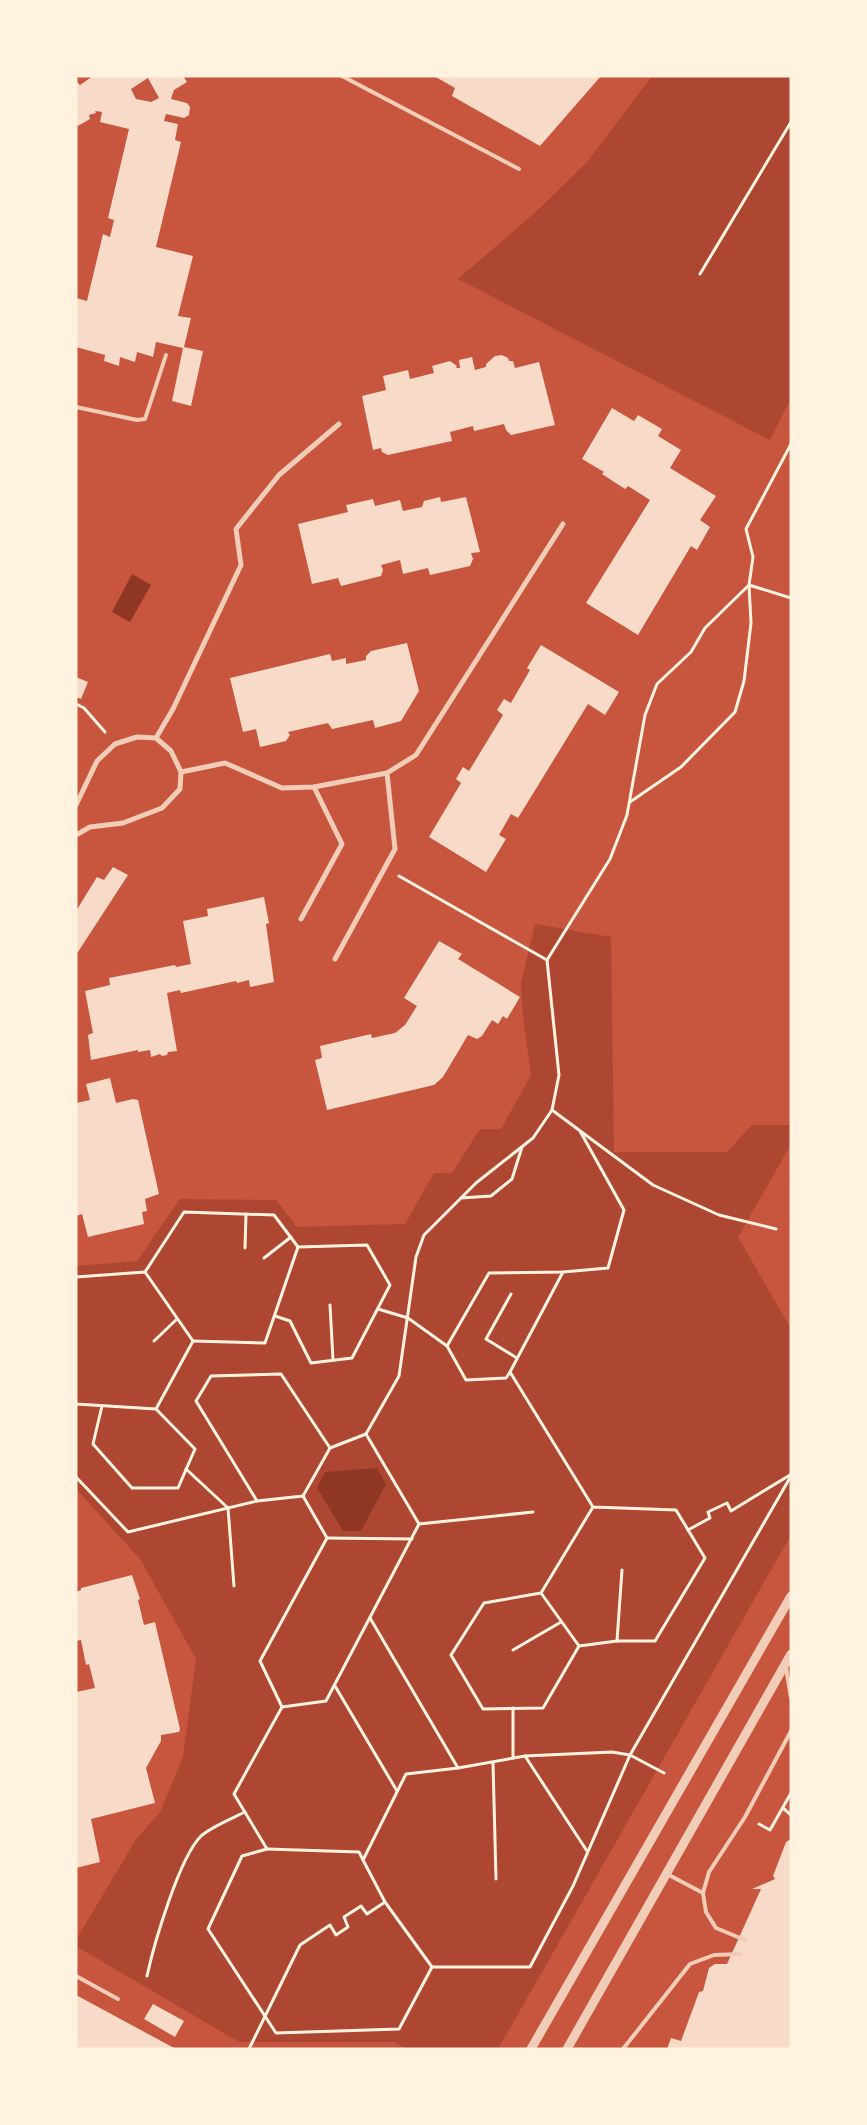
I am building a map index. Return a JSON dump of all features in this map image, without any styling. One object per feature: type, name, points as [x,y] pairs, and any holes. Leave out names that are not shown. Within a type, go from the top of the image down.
[{"type":"street","points":[[156,738],[173,709],[241,566],[236,529],[279,475],[339,424]]},
{"type":"street","points":[[181,772],[225,763],[282,788],[314,787],[387,773],[416,755],[564,524]]},
{"type":"street","points":[[76,805],[97,761],[115,744],[137,737],[156,738],[171,751],[181,772],[180,789],[162,808],[123,823],[90,828],[76,835]]},
{"type":"street","points":[[335,959],[395,849],[387,773]]},
{"type":"street","points":[[301,919],[342,844],[314,787]]},
{"type":"street","points":[[531,2049],[791,1596]]},
{"type":"street","points":[[567,2049],[791,1654]]},
{"type":"lane","points":[[342,76],[519,169]]},
{"type":"lane","points":[[76,406],[136,420],[145,419],[166,355]]},
{"type":"lane","points":[[785,1664],[791,1698]]},
{"type":"lane","points":[[745,1940],[716,1928],[706,1912],[703,1893],[709,1872],[745,1817],[791,1731]]},
{"type":"lane","points":[[665,1874],[703,1893]]},
{"type":"lane","points":[[623,2049],[690,1964],[714,1955],[741,1954]]},
{"type":"lane","points":[[76,1976],[118,1999]]},
{"type":"path","points":[[700,274],[791,122]]},
{"type":"path","points":[[630,802],[681,767],[735,712],[744,681],[751,623],[749,585],[753,557],[746,529],[791,444]]},
{"type":"path","points":[[749,585],[791,598]]},
{"type":"path","points":[[303,1496],[330,1448],[366,1434],[399,1376],[416,1257],[424,1235],[476,1183],[533,1138],[552,1110],[559,1075],[548,960],[610,859],[627,815],[645,715],[656,684],[691,652],[706,628],[749,585]]},
{"type":"path","points":[[76,704],[84,708],[115,744]]},
{"type":"path","points":[[386,868],[548,960]]},
{"type":"path","points":[[552,1110],[653,1185],[719,1215],[776,1229]]},
{"type":"path","points":[[447,1346],[489,1273],[563,1272],[608,1268],[624,1210],[580,1131]]},
{"type":"path","points":[[461,1198],[491,1196],[512,1178],[522,1146]]},
{"type":"path","points":[[145,1272],[184,1212],[274,1214],[298,1247]]},
{"type":"path","points":[[245,1248],[246,1214]]},
{"type":"path","points":[[264,1258],[291,1237]]},
{"type":"path","points":[[274,1316],[290,1321],[311,1363],[352,1358],[390,1286],[367,1245],[298,1247]]},
{"type":"path","points":[[193,1341],[265,1343],[298,1247]]},
{"type":"path","points":[[76,1277],[145,1272]]},
{"type":"path","points":[[145,1272],[193,1341]]},
{"type":"path","points":[[378,1309],[408,1318],[447,1346],[466,1380],[506,1378],[563,1272]]},
{"type":"path","points":[[510,1294],[486,1339],[518,1358]]},
{"type":"path","points":[[330,1305],[333,1360]]},
{"type":"path","points":[[154,1341],[178,1319]]},
{"type":"path","points":[[156,1409],[193,1341]]},
{"type":"path","points":[[510,1372],[593,1507]]},
{"type":"path","points":[[257,1501],[196,1401],[210,1376],[281,1374],[330,1448]]},
{"type":"path","points":[[76,1404],[156,1409],[195,1448],[178,1488],[132,1488],[93,1444],[102,1406]]},
{"type":"path","points":[[366,1434],[419,1524]]},
{"type":"path","points":[[186,1469],[228,1508],[234,1586]]},
{"type":"path","points":[[688,1530],[710,1518],[708,1512],[727,1503],[732,1511],[791,1475]]},
{"type":"path","points":[[432,1967],[530,1967],[572,1886],[630,1755],[791,1475]]},
{"type":"path","points":[[76,1477],[128,1532],[257,1501],[303,1496]]},
{"type":"path","points":[[303,1496],[327,1538]]},
{"type":"path","points":[[579,1646],[617,1641],[655,1641],[705,1558],[676,1510],[593,1507]]},
{"type":"path","points":[[579,1646],[543,1708],[483,1709],[451,1655],[484,1603],[541,1593],[593,1507]]},
{"type":"path","points":[[419,1524],[533,1512]]},
{"type":"path","points":[[282,1708],[326,1700],[419,1524]]},
{"type":"path","points":[[327,1538],[412,1539]]},
{"type":"path","points":[[282,1708],[260,1661],[327,1538]]},
{"type":"path","points":[[617,1641],[622,1570]]},
{"type":"path","points":[[541,1593],[579,1646]]},
{"type":"path","points":[[370,1617],[458,1768]]},
{"type":"path","points":[[513,1650],[561,1622]]},
{"type":"path","points":[[335,1686],[397,1791]]},
{"type":"path","points":[[268,1849],[234,1794],[282,1708]]},
{"type":"path","points":[[513,1708],[513,1758]]},
{"type":"path","points":[[363,1860],[406,1774],[493,1763],[524,1756],[612,1752],[630,1755],[664,1773]]},
{"type":"path","points":[[524,1756],[588,1851]]},
{"type":"path","points":[[493,1763],[496,1879]]},
{"type":"path","points":[[783,1808],[791,1815]]},
{"type":"path","points":[[146,1976],[153,1949],[188,1856],[202,1836],[245,1812]]},
{"type":"path","points":[[268,1849],[359,1852],[386,1902],[432,1967],[399,2029],[276,2033],[208,1929],[242,1856],[268,1849]]},
{"type":"path","points":[[249,2049],[300,1945],[330,1925],[336,1935],[348,1927],[344,1917],[361,1906],[367,1914],[386,1902]]},
{"type":"shaded area","points":[[652,76],[791,76],[791,398],[770,440],[458,279],[540,208],[587,162]]},
{"type":"shaded area","points":[[132,574],[151,585],[130,622],[112,612]]},
{"type":"shaded area","points":[[535,924],[611,937],[614,1152],[727,1152],[752,1125],[791,1125],[791,1144],[738,1237],[791,1329],[791,1535],[498,2049],[407,2049],[394,2042],[239,2042],[76,1946],[76,1940],[135,1841],[160,1812],[183,1757],[196,1659],[140,1559],[76,1489],[76,1266],[137,1261],[180,1199],[276,1200],[297,1227],[405,1224],[434,1173],[452,1173],[480,1129],[501,1129],[531,1075],[523,1017],[521,983]]},
{"type":"shaded area","points":[[377,1468],[386,1484],[361,1531],[343,1531],[317,1488],[325,1472]]},
{"type":"building","points":[[93,76],[183,76],[187,82],[174,90],[171,99],[187,103],[190,107],[189,115],[184,118],[166,114],[164,121],[178,124],[175,140],[181,142],[156,247],[193,256],[178,316],[191,318],[184,347],[203,351],[191,406],[172,401],[183,348],[156,342],[153,357],[137,352],[135,362],[120,357],[119,366],[104,361],[105,355],[76,347],[76,298],[87,301],[103,234],[110,237],[114,220],[108,218],[129,129],[100,122],[102,112],[95,111],[96,113],[89,115],[90,119],[76,127],[76,81],[80,85]],"holes":[[[148,78],[159,98],[151,102],[136,99],[131,89]]]},
{"type":"building","points":[[434,76],[601,76],[540,146],[452,96],[455,88]]},
{"type":"building","points":[[502,355],[508,358],[509,361],[513,361],[515,368],[539,362],[555,425],[511,435],[506,430],[504,424],[474,431],[473,426],[450,432],[452,441],[388,455],[382,452],[381,448],[373,450],[362,396],[386,390],[383,376],[408,370],[410,379],[434,373],[432,366],[450,361],[457,366],[456,368],[460,368],[459,360],[472,357],[475,370],[486,367],[486,364],[495,356]]},
{"type":"building","points":[[612,408],[634,421],[638,415],[662,429],[658,436],[681,450],[670,468],[716,496],[700,520],[710,527],[697,550],[691,546],[638,635],[586,603],[650,500],[628,486],[625,489],[602,474],[604,472],[582,459]]},
{"type":"building","points":[[440,497],[441,502],[466,497],[480,552],[471,553],[473,559],[470,566],[430,575],[428,568],[403,574],[400,560],[381,565],[383,570],[381,576],[341,586],[338,578],[312,584],[298,524],[348,512],[346,505],[373,499],[375,506],[400,500],[403,511],[422,507],[424,501]]},
{"type":"building","points":[[407,643],[419,691],[401,721],[375,728],[373,720],[332,729],[328,723],[288,732],[290,735],[286,741],[260,747],[256,729],[243,732],[230,678],[330,654],[332,661],[346,658],[346,664],[366,660],[366,656],[371,651]]},
{"type":"building","points":[[541,645],[619,692],[605,715],[588,704],[518,818],[511,814],[499,835],[506,839],[486,872],[429,837],[461,783],[456,779],[463,767],[469,771],[503,715],[497,710],[504,699],[511,703],[530,670],[527,668]]},
{"type":"building","points":[[76,677],[88,682],[81,699],[76,697]]},
{"type":"building","points":[[113,867],[128,875],[76,955],[76,911],[97,877],[104,880]]},
{"type":"building","points":[[264,897],[269,923],[266,924],[274,982],[250,987],[249,980],[237,983],[236,981],[181,993],[180,990],[167,993],[177,1051],[168,1052],[167,1055],[162,1056],[160,1054],[151,1057],[150,1050],[138,1052],[138,1050],[91,1060],[88,1035],[93,1033],[85,991],[110,985],[109,978],[175,965],[176,967],[191,964],[183,921],[208,916],[207,909]]},
{"type":"building","points":[[439,941],[462,954],[458,959],[520,997],[507,1019],[503,1016],[498,1024],[492,1020],[482,1036],[477,1039],[468,1035],[443,1077],[434,1085],[327,1110],[315,1060],[322,1058],[320,1046],[371,1034],[372,1038],[395,1033],[405,1025],[417,1006],[404,998]]},
{"type":"building","points":[[110,1078],[116,1103],[133,1099],[138,1100],[159,1194],[145,1199],[147,1211],[142,1212],[144,1224],[88,1237],[82,1214],[76,1216],[76,1103],[90,1100],[86,1084]]},
{"type":"building","points":[[132,1575],[140,1599],[138,1600],[144,1625],[155,1622],[180,1729],[179,1732],[161,1735],[161,1741],[146,1768],[155,1803],[91,1819],[100,1862],[76,1868],[76,1692],[95,1688],[89,1664],[86,1665],[81,1640],[76,1641],[76,1592],[81,1590],[81,1588]]},
{"type":"building","points":[[791,1839],[791,2049],[667,2049],[671,2038],[681,2041],[699,1992],[703,1991],[709,1968],[715,1964],[727,1964],[761,1889],[752,1889],[775,1879],[773,1876],[786,1842]]},
{"type":"building","points":[[76,1995],[176,2049],[76,2049]]},
{"type":"building","points":[[153,2004],[184,2021],[175,2037],[144,2019]]}]
